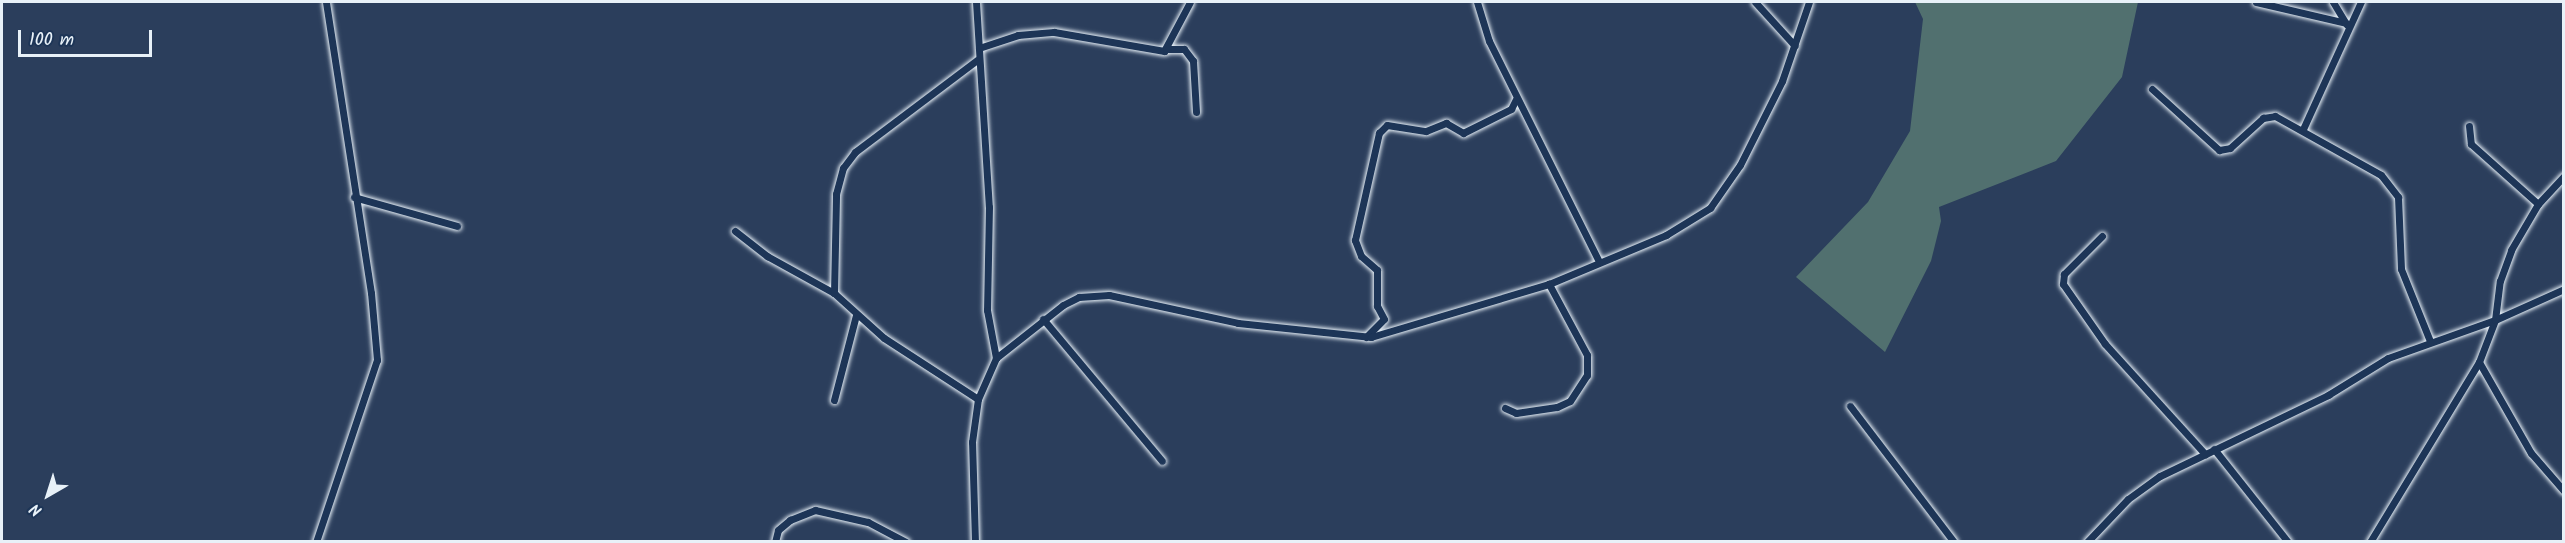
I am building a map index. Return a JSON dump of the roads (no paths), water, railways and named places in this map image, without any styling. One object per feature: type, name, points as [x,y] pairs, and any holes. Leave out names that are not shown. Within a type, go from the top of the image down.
[{"type":"street","points":[[315,542],[377,360],[326,2]]},
{"type":"street","points":[[976,2],[979,48],[977,60],[989,207],[987,310],[996,358]]},
{"type":"street","points":[[1166,49],[1190,2]]},
{"type":"street","points":[[1477,2],[1489,41],[1516,99],[1599,262]]},
{"type":"street","points":[[1755,2],[1795,46]]},
{"type":"street","points":[[975,542],[972,442],[978,399],[996,358],[1043,319],[1078,297],[1102,294],[1249,325],[1366,337],[1550,284],[1687,225],[1716,201],[1749,148],[1795,46],[1809,2]]},
{"type":"street","points":[[2256,2],[2346,23]]},
{"type":"street","points":[[2333,2],[2346,23],[2348,32]]},
{"type":"street","points":[[2304,129],[2361,2]]},
{"type":"street","points":[[979,48],[1018,35],[1054,32],[1137,49],[1184,49],[1193,61],[1196,112]]},
{"type":"street","points":[[834,293],[836,194],[843,168],[855,152],[977,60]]},
{"type":"street","points":[[2152,89],[2219,150],[2230,148],[2268,116],[2304,129],[2381,175],[2398,197],[2402,269],[2430,341]]},
{"type":"street","points":[[1389,332],[1377,306],[1377,270],[1361,256],[1355,240],[1379,133],[1387,125],[1426,131],[1446,123],[1463,133],[1511,109],[1516,99]]},
{"type":"street","points":[[2469,126],[2471,144],[2538,204]]},
{"type":"street","points":[[2370,542],[2479,362],[2495,320],[2500,281],[2538,204],[2564,176]]},
{"type":"street","points":[[354,197],[458,226]]},
{"type":"street","points":[[735,231],[767,256],[834,293],[856,315],[978,399]]},
{"type":"street","points":[[2102,236],[2064,274],[2063,284],[2105,344],[2205,454]]},
{"type":"street","points":[[1505,408],[1516,413],[1557,407],[1570,401],[1587,375],[1587,355],[1550,284]]},
{"type":"street","points":[[2087,542],[2142,488],[2214,449],[2430,341],[2495,320],[2564,289]]},
{"type":"street","points":[[834,400],[856,315]]},
{"type":"street","points":[[1043,319],[1162,461]]},
{"type":"street","points":[[1366,337],[1384,319]]},
{"type":"street","points":[[2479,362],[2531,453],[2564,491]]},
{"type":"street","points":[[1850,406],[1954,542]]},
{"type":"street","points":[[2214,449],[2288,542]]},
{"type":"street","points":[[775,542],[778,530],[790,520],[815,510],[868,522],[906,542]]}]
